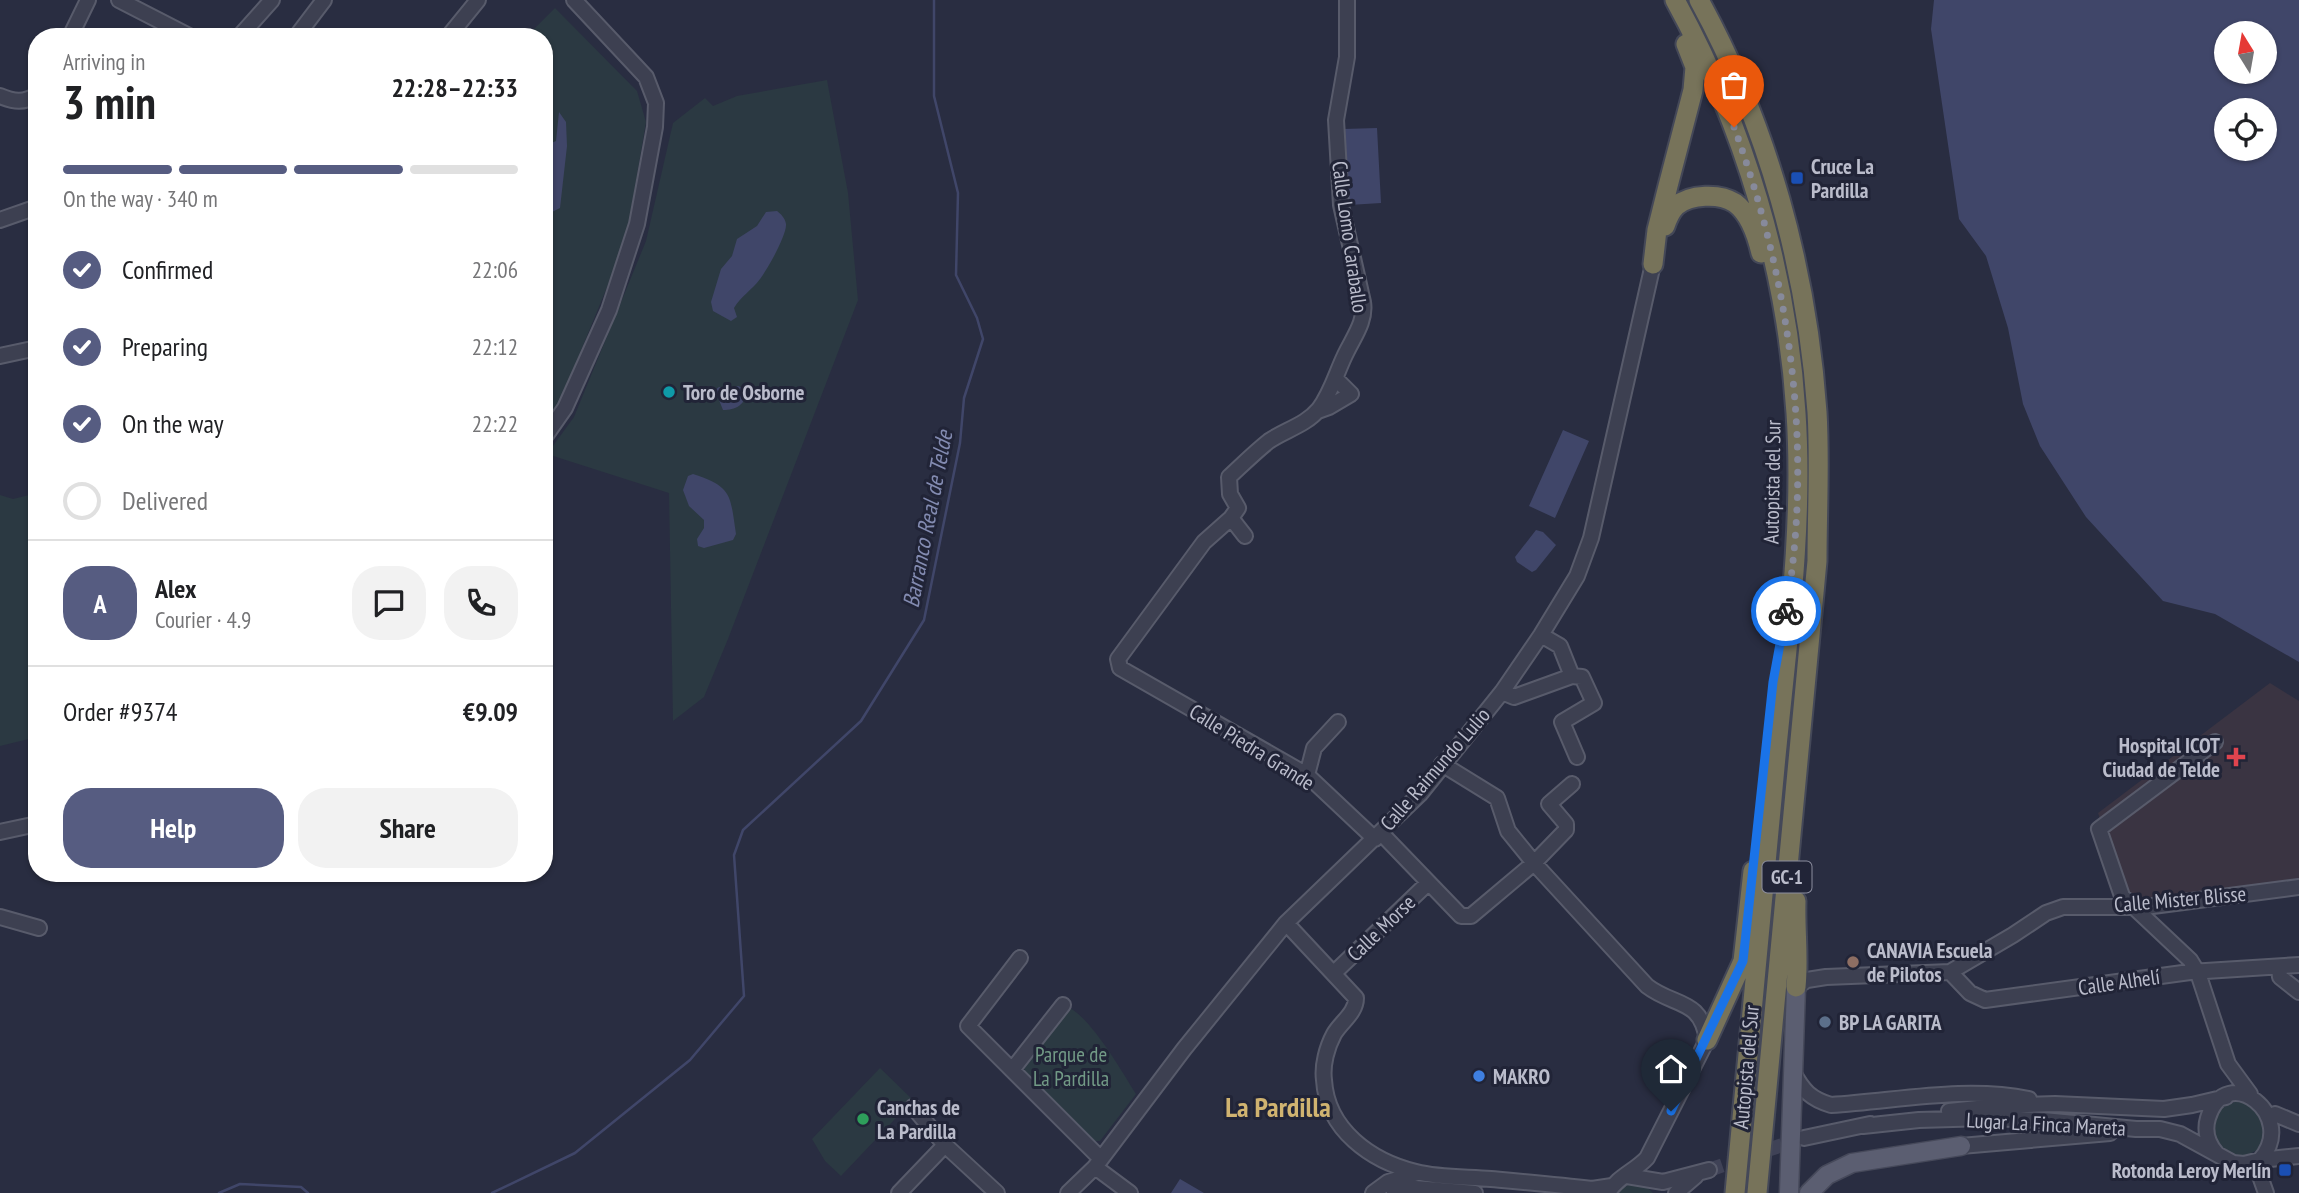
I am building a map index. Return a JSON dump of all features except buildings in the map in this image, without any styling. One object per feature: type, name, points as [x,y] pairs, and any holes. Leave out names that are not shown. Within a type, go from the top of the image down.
[{"type":"highway","points":[[1653,264],[1657,230],[1695,76],[1691,53],[1662,0]]},
{"type":"highway","name":"Autopista del Sur","points":[[1675,0],[1720,90],[1766,226],[1783,311],[1796,414],[1794,561],[1735,1193]]},
{"type":"highway","name":"Autopista del Sur","points":[[1699,0],[1739,82],[1761,140],[1786,221],[1805,307],[1817,413],[1819,483],[1816,561],[1757,1193]]},
{"type":"highway","points":[[1653,264],[1667,220],[1676,206],[1695,198],[1716,196],[1735,203],[1749,220],[1757,238],[1768,284],[1783,311]]},
{"type":"highway","points":[[1707,1040],[1743,961],[1773,682],[1794,561]]},
{"type":"highway","points":[[1796,987],[1796,908],[1815,687],[1816,561]]},
{"type":"main road","points":[[1789,1193],[1796,987]]},
{"type":"main road","points":[[1809,1193],[1827,1175],[1852,1163],[1961,1146]]},
{"type":"street","points":[[74,28],[88,0]]},
{"type":"street","points":[[119,0],[173,28]]},
{"type":"street","points":[[303,28],[324,0]]},
{"type":"street","points":[[455,28],[478,0]]},
{"type":"street","points":[[553,425],[565,408],[608,310],[637,224],[655,127],[656,103],[646,76],[574,0]]},
{"type":"street","name":"Calle Lomo Caraballo","points":[[1231,518],[1238,508],[1230,494],[1229,477],[1270,440],[1351,394],[1336,379],[1365,310],[1341,205],[1336,120],[1347,57],[1347,0]]},
{"type":"street","points":[[247,28],[270,1]]},
{"type":"street","points":[[0,96],[10,100],[28,98]]},
{"type":"street","points":[[0,220],[28,210]]},
{"type":"street","name":"Calle Raimundo Lulio","points":[[1068,1193],[1098,1163],[1184,1049],[1286,923],[1420,794],[1502,692],[1541,635],[1577,576],[1591,538],[1653,264]]},
{"type":"street","points":[[0,356],[28,350]]},
{"type":"street","points":[[1231,518],[1245,537]]},
{"type":"street","name":"Calle Piedra Grande","points":[[1231,518],[1204,542],[1118,659],[1119,668],[1307,775],[1465,917],[1471,916],[1534,863]]},
{"type":"street","points":[[1541,635],[1560,646],[1572,676]]},
{"type":"street","points":[[1502,692],[1514,696],[1572,676],[1582,677],[1594,702],[1562,722],[1577,757]]},
{"type":"street","points":[[1307,775],[1314,748],[1338,722]]},
{"type":"street","points":[[2215,742],[2099,829],[2122,896],[2190,960],[2198,973],[2228,1063],[2250,1094],[2269,1105],[2275,1114],[2278,1135],[2269,1153],[2258,1161],[2266,1193]]},
{"type":"street","points":[[1286,923],[1356,998],[1356,1004],[1334,1034],[1326,1056],[1323,1079],[1328,1104],[1338,1122],[1367,1151],[1389,1164],[1418,1173],[1610,1190],[1647,1158],[1707,1040],[1705,1025],[1694,1009],[1659,995],[1647,986],[1586,920],[1508,831],[1497,798],[1442,764]]},
{"type":"street","points":[[1534,863],[1566,830],[1566,824],[1549,804],[1572,784]]},
{"type":"street","points":[[0,832],[28,826]]},
{"type":"street","name":"Calle Morse","points":[[1334,973],[1428,883]]},
{"type":"street","name":"Calle Mister Blisse","points":[[1796,987],[1807,980],[1826,977],[1950,972],[2046,912],[2063,907],[2146,907],[2299,887]]},
{"type":"street","points":[[0,917],[39,928]]},
{"type":"street","points":[[1020,958],[968,1026],[1130,1193]]},
{"type":"street","points":[[1798,958],[1804,971],[1826,977]]},
{"type":"street","name":"Calle Alhelí","points":[[1950,972],[1970,993],[1985,1000],[2198,973],[2299,965]]},
{"type":"street","points":[[2279,968],[2280,977],[2299,992]]},
{"type":"street","points":[[1012,1070],[1063,1005]]},
{"type":"street","points":[[2223,1159],[2214,1151],[2208,1140],[2206,1127],[2209,1115],[2227,1096],[2228,1063]]},
{"type":"street","points":[[1792,1070],[1805,1092],[1817,1101],[1831,1105],[1961,1093],[2002,1093],[2055,1104]]},
{"type":"street","name":"Lugar La Finca Mareta","points":[[1804,1138],[1915,1115],[1958,1110],[2055,1104],[2164,1109],[2250,1094]]},
{"type":"street","points":[[913,1107],[944,1145],[988,1190]]},
{"type":"street","points":[[2275,1114],[2299,1124]]},
{"type":"street","name":"Lugar La Finca Mareta","points":[[1863,1126],[1987,1118],[2042,1120],[2160,1129],[2180,1134],[2233,1163],[2299,1156]]},
{"type":"street","points":[[1961,1146],[2136,1129]]},
{"type":"street","points":[[899,1193],[944,1145]]},
{"type":"street","points":[[1627,1176],[1663,1182],[1705,1172],[1676,1193]]},
{"type":"street","points":[[1373,1193],[1388,1182],[1418,1173]]},
{"type":"street","points":[[1394,1193],[1416,1188],[1475,1193]]},
{"type":"shaded area","name":"Hospital ICOT Ciudad de Telde","points":[[2270,683],[2299,701],[2299,878],[2135,901],[2128,896],[2098,813]]},
{"type":"green space","points":[[555,8],[637,91],[646,122],[626,241],[559,404],[553,412],[553,28],[535,28]]},
{"type":"green space","points":[[827,80],[848,193],[858,300],[704,697],[673,721],[669,493],[553,456],[553,446],[574,417],[646,241],[673,123],[705,98],[713,106],[737,96]]},
{"type":"green space","points":[[0,495],[13,499],[28,495],[28,739],[0,746]]},
{"type":"green space","name":"Parque de La Pardilla","points":[[1068,1007],[1096,1033],[1136,1094],[1100,1141],[1091,1141],[1025,1076],[1024,1065]]},
{"type":"green space","name":"Canchas de La Pardilla","points":[[880,1068],[913,1100],[841,1176],[825,1161],[812,1139]]},
{"type":"green space","points":[[2247,1101],[2269,1124],[2260,1149],[2242,1157],[2223,1150],[2213,1133],[2220,1111],[2228,1104]]},
{"type":"green space","points":[[1633,1183],[1644,1184],[1653,1193],[1618,1193]]},
{"type":"water","points":[[1934,0],[2299,0],[2299,662],[2215,614],[2163,601],[2086,517],[2040,446],[2023,404],[2008,328],[1986,256],[1959,219],[1931,29]]},
{"type":"water","points":[[559,112],[566,122],[567,146],[560,208],[553,212],[553,142],[556,141]]},
{"type":"water","points":[[1377,128],[1381,203],[1349,205],[1344,129]]},
{"type":"water","points":[[777,211],[786,224],[780,244],[760,279],[734,308],[737,317],[731,321],[713,311],[711,302],[721,269],[732,256],[737,239],[757,226],[766,212]]},
{"type":"water","points":[[738,386],[745,389],[743,402],[733,409],[723,410],[715,390],[719,387],[727,389]]},
{"type":"water","points":[[1563,430],[1589,441],[1555,518],[1529,506]]},
{"type":"water","points":[[693,474],[716,483],[727,494],[736,534],[733,540],[704,548],[698,546],[697,539],[704,528],[704,520],[689,506],[683,490],[688,476]]},
{"type":"water","points":[[1536,530],[1543,532],[1556,545],[1532,572],[1517,562],[1515,557]]},
{"type":"water","points":[[1180,1179],[1204,1193],[1171,1193]]},
{"type":"waterway","name":"Barranco Real de Telde","points":[[492,1193],[575,1153],[690,1060],[744,996],[734,855],[743,830],[861,721],[924,620],[960,443],[964,398],[983,339],[977,318],[956,275],[958,193],[934,96],[934,0]]},
{"type":"waterway","name":"Barranco Real de Telde","points":[[219,1193],[240,1184],[301,1187],[308,1193]]},
{"type":"tunnel","points":[[1709,1170],[1797,1140]]},
{"type":"way so far","points":[[1734,127],[1766,226],[1791,361],[1796,414],[1797,485],[1794,561],[1786,611]]},
{"type":"place","name":"Cruce La Pardilla","points":[[1797,178]]},
{"type":"place","name":"Toro de Osborne","points":[[669,392]]},
{"type":"place","name":"Hospital ICOT Ciudad de Telde","points":[[2236,757]]},
{"type":"place","name":"CANAVIA Escuela de Pilotos","points":[[1853,962]]},
{"type":"place","name":"BP LA GARITA","points":[[1825,1022]]},
{"type":"place","name":"MAKRO","points":[[1479,1076]]},
{"type":"place","name":"Canchas de La Pardilla","points":[[863,1119]]},
{"type":"place","name":"Rotonda Leroy Merlín","points":[[2285,1170]]},
{"type":"district","name":"La Pardilla","points":[[1278,1106]]},
{"type":"route","points":[[1671,1111],[1743,961],[1773,682],[1786,611]]}]
